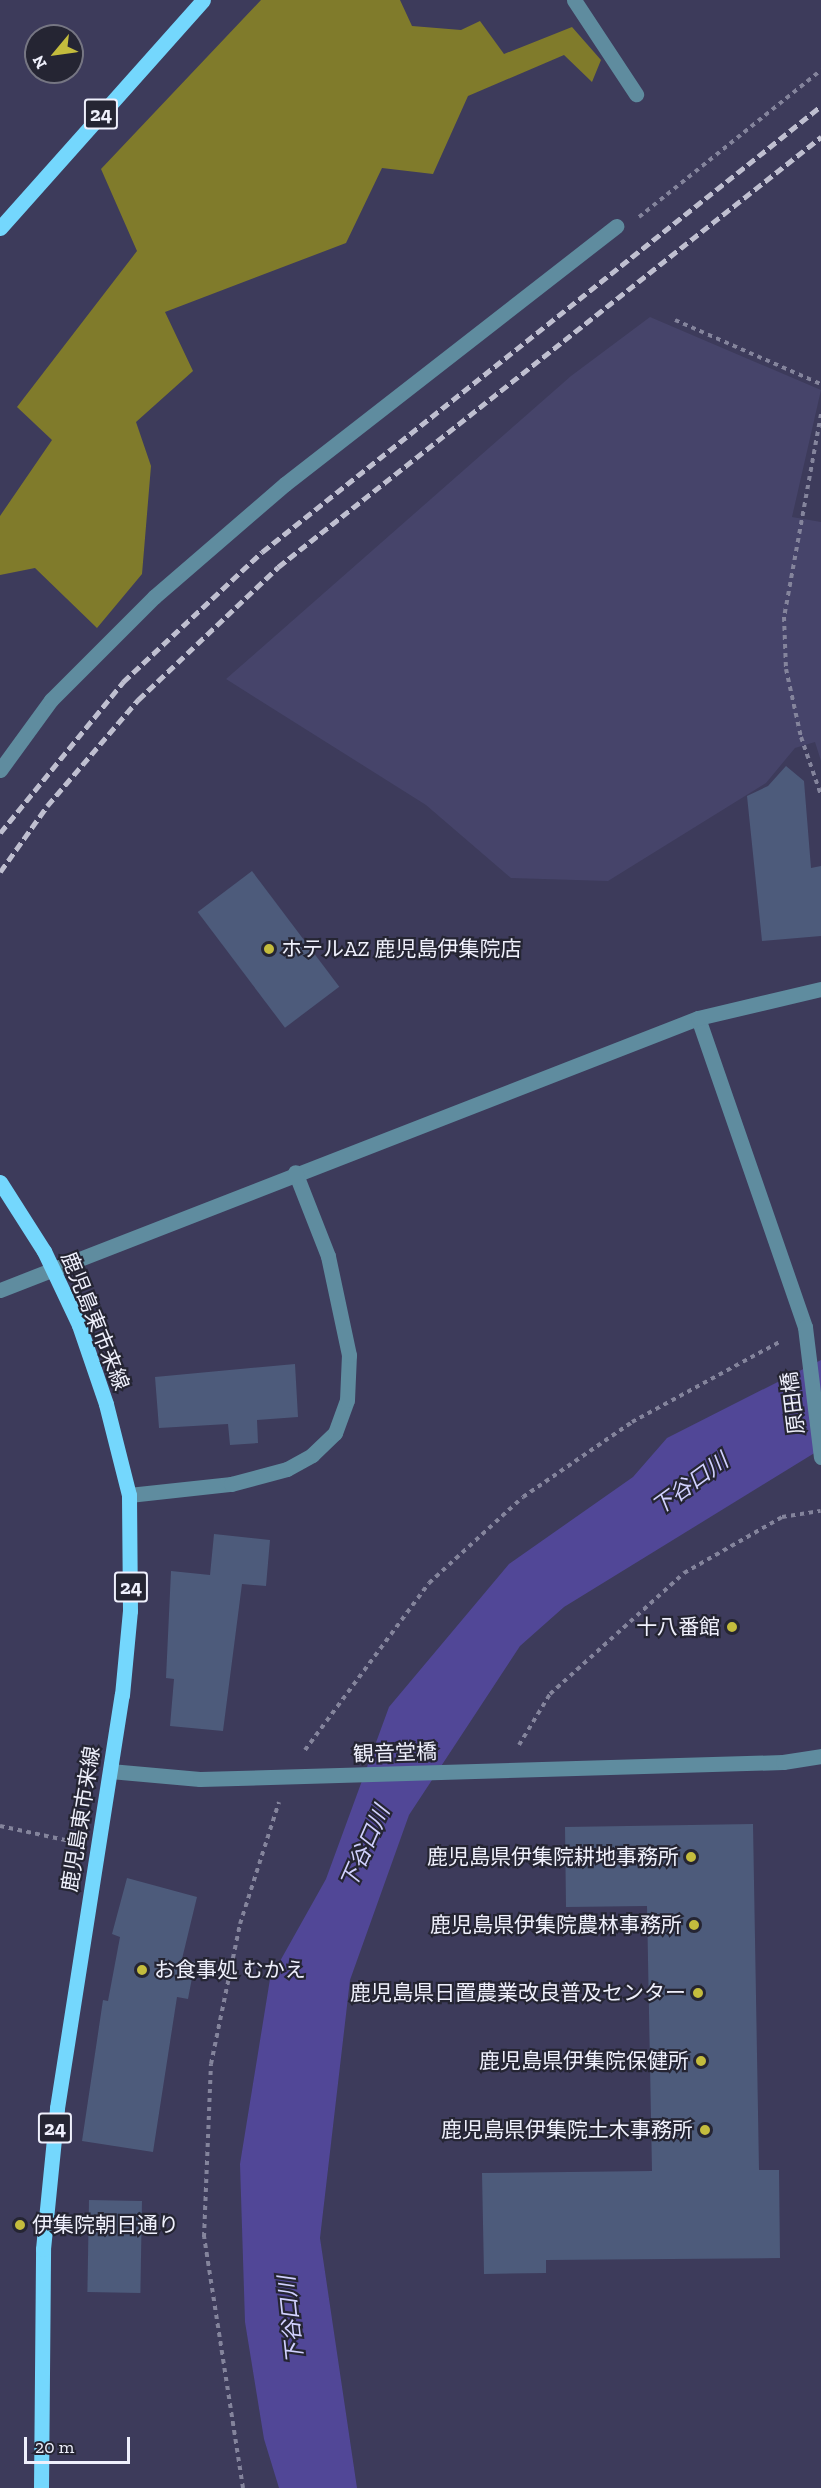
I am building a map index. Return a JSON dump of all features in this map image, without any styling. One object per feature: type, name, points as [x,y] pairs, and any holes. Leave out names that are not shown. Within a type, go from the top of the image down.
[{"type":"main road","name":"24","points":[[0,228],[203,0]]},
{"type":"main road","name":"鹿児島東市来線","points":[[0,1182],[44,1251],[79,1324],[106,1404],[129,1495],[130,1611],[110,1771],[57,2108],[43,2249],[41,2488]]},
{"type":"street","points":[[574,0],[636,94]]},
{"type":"street","points":[[0,770],[51,700],[154,597],[285,484],[616,226]]},
{"type":"street","points":[[0,1290],[295,1172],[698,1017],[821,989]]},
{"type":"street","name":"原田橋","points":[[698,1017],[805,1328],[821,1457]]},
{"type":"street","points":[[129,1495],[231,1484],[287,1469],[312,1455],[335,1433],[347,1400],[349,1355],[328,1256],[295,1172]]},
{"type":"street","name":"観音堂橋","points":[[110,1771],[164,1778],[294,1776],[783,1762],[821,1756]]},
{"type":"path","points":[[616,226],[639,217],[821,70]]},
{"type":"path","points":[[675,320],[821,384]]},
{"type":"path","points":[[821,414],[784,616],[786,669],[801,737],[821,795]]},
{"type":"path","points":[[243,2488],[204,2237],[211,2064],[240,1924],[294,1776],[429,1583],[523,1497],[632,1422],[805,1328]]},
{"type":"path","points":[[498,1770],[550,1694],[684,1574],[782,1517],[821,1511]]},
{"type":"path","points":[[0,1826],[98,1847]]},
{"type":"shaded area","points":[[261,0],[400,0],[412,26],[461,30],[480,21],[504,54],[572,27],[601,60],[592,82],[564,55],[468,96],[433,174],[382,168],[346,243],[165,312],[193,371],[136,422],[151,466],[142,574],[97,628],[35,568],[0,575],[0,516],[52,440],[17,407],[137,251],[101,169]]},
{"type":"shaded area","points":[[650,317],[821,390],[792,517],[821,522],[821,761],[815,742],[795,748],[766,783],[608,881],[511,878],[426,805],[226,679],[571,376]]},
{"type":"water","name":"下谷口川","points":[[821,1360],[821,1449],[564,1607],[520,1646],[409,1815],[350,1980],[320,2238],[357,2488],[279,2488],[264,2439],[245,2322],[240,2164],[270,1979],[326,1879],[389,1707],[509,1564],[633,1477],[667,1438]]},
{"type":"building","points":[[786,766],[804,781],[811,868],[821,866],[821,936],[762,941],[747,796],[768,786]]},
{"type":"building","name":"ホテルAZ 鹿児島伊集院店","points":[[252,871],[339,987],[285,1028],[198,912]]},
{"type":"building","points":[[295,1364],[298,1417],[257,1420],[258,1443],[230,1445],[228,1424],[159,1428],[155,1377]]},
{"type":"building","points":[[214,1534],[270,1540],[266,1586],[242,1584],[223,1731],[170,1726],[174,1679],[166,1678],[171,1571],[210,1575]]},
{"type":"building","points":[[753,1824],[759,2170],[779,2170],[780,2258],[546,2260],[546,2273],[484,2274],[482,2173],[652,2171],[647,1906],[566,1907],[565,1827]]},
{"type":"building","points":[[127,1878],[197,1897],[182,1959],[195,1962],[188,1999],[177,1997],[153,2152],[82,2141],[103,2000],[108,2001],[120,1937],[112,1934]]},
{"type":"building","points":[[89,2200],[142,2201],[140,2293],[87,2292]]},
{"type":"railway","points":[[0,833],[123,682],[262,552],[821,106]]},
{"type":"railway","points":[[0,872],[47,806],[138,700],[278,567],[821,137]]},
{"type":"place","name":"ホテルAZ 鹿児島伊集院店","points":[[269,949]]},
{"type":"place","name":"十八番館","points":[[732,1627]]},
{"type":"place","name":"鹿児島県伊集院耕地事務所","points":[[691,1857]]},
{"type":"place","name":"鹿児島県伊集院農林事務所","points":[[694,1925]]},
{"type":"place","name":"お食事処 むかえ","points":[[142,1970]]},
{"type":"place","name":"鹿児島県日置農業改良普及センター","points":[[698,1993]]},
{"type":"place","name":"鹿児島県伊集院保健所","points":[[701,2061]]},
{"type":"place","name":"鹿児島県伊集院土木事務所","points":[[705,2130]]},
{"type":"place","name":"伊集院朝日通り","points":[[20,2225]]}]
